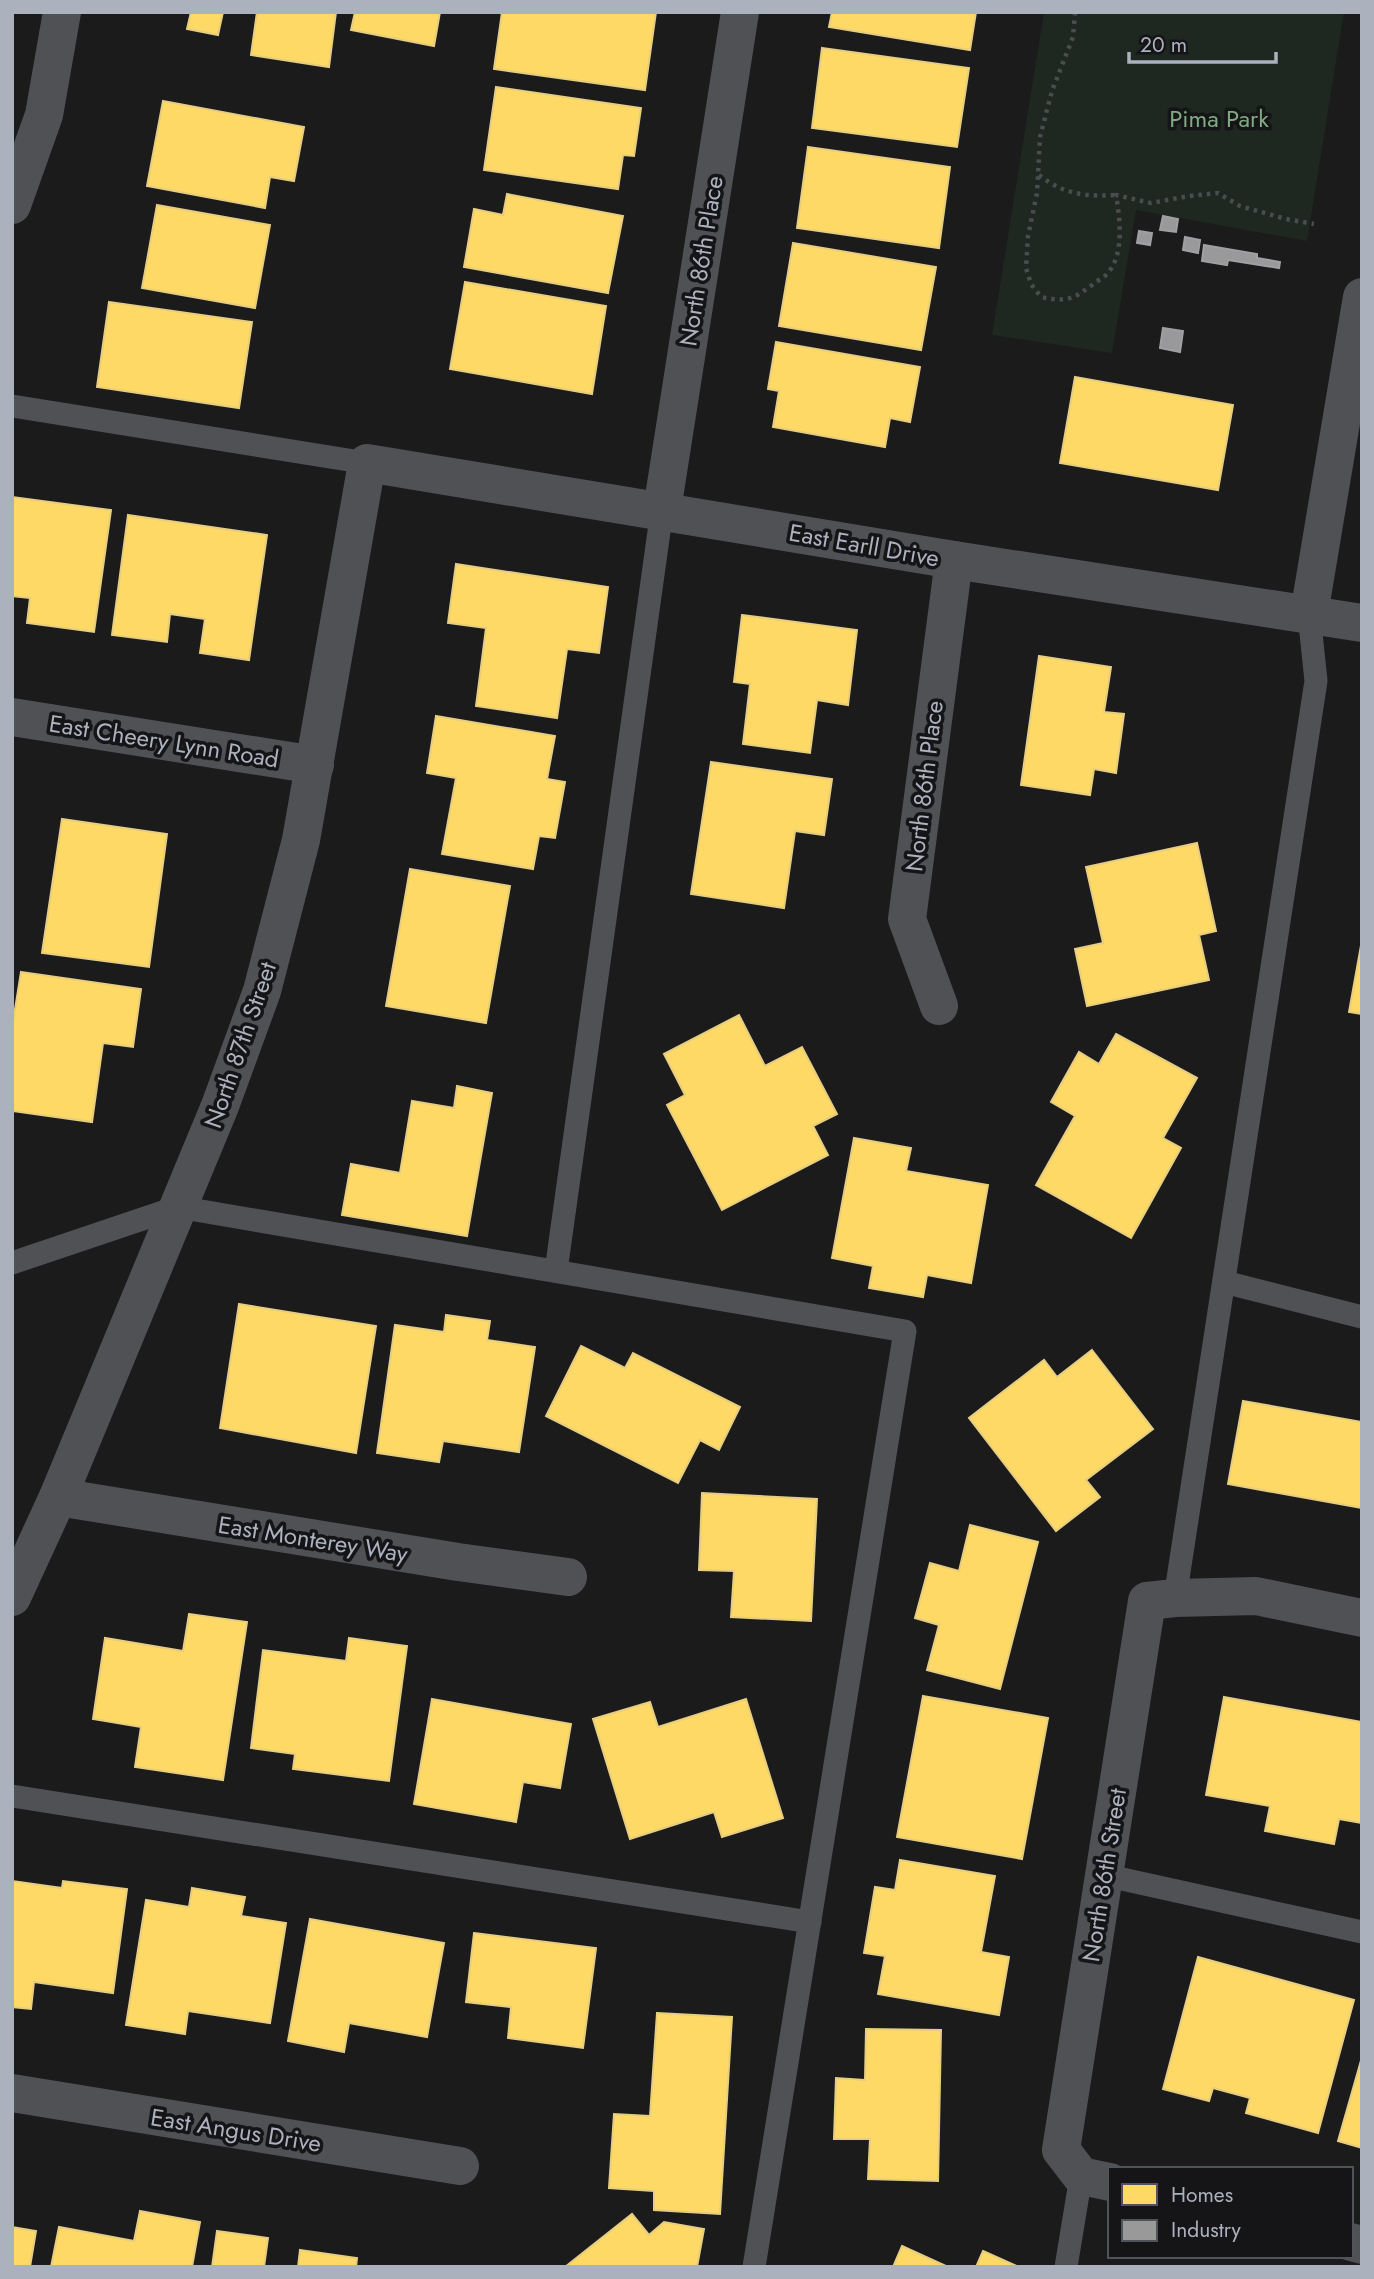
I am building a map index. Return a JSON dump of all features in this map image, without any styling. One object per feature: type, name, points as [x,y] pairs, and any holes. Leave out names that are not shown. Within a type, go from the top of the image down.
[{"type":"street","points":[[12,205],[44,116],[62,12]]},
{"type":"street","name":"North 86th Place","points":[[662,510],[740,12]]},
{"type":"street","points":[[1309,614],[1362,297]]},
{"type":"street","name":"East Earll Drive","points":[[368,463],[662,510],[954,561],[1362,623]]},
{"type":"street","name":"North 87th Street","points":[[12,1597],[58,1497],[220,1106],[262,991],[301,840],[368,463]]},
{"type":"street","name":"North 86th Place","points":[[939,1006],[907,919],[954,561]]},
{"type":"street","name":"East Cheery Lynn Road","points":[[12,717],[315,765]]},
{"type":"street","name":"East Monterey Way","points":[[58,1497],[458,1562],[568,1577]]},
{"type":"street","points":[[1161,1600],[1256,1596],[1362,1618]]},
{"type":"street","name":"North 86th Street","points":[[1084,2169],[1104,1875],[1161,1600]]},
{"type":"street","name":"East Angus Drive","points":[[12,2093],[460,2166]]},
{"type":"lane","points":[[12,406],[368,463]]},
{"type":"lane","points":[[556,1271],[662,510]]},
{"type":"lane","points":[[1161,1600],[1224,1282],[1316,681],[1309,614]]},
{"type":"lane","points":[[12,1264],[178,1207],[905,1331],[754,2267]]},
{"type":"lane","points":[[1224,1282],[1362,1317]]},
{"type":"lane","points":[[12,1796],[810,1922]]},
{"type":"lane","points":[[1104,1875],[1362,1932]]},
{"type":"lane","points":[[1066,2267],[1084,2169]]},
{"type":"path","points":[[1074,12],[1073,37],[1052,91],[1040,137],[1037,193],[1028,236],[1027,268],[1031,284],[1041,297],[1062,302],[1079,295],[1107,275],[1117,257],[1120,219],[1116,195]]},
{"type":"path","points":[[1038,174],[1065,192],[1089,197],[1116,195],[1152,203],[1217,193],[1240,206],[1314,224]]},
{"type":"green space","name":"Pima Park","points":[[1044,12],[1344,12],[1307,241],[1136,210],[1112,353],[992,335]]},
{"type":"building: Homes","points":[[191,12],[223,12],[218,35],[187,29]]},
{"type":"building: Homes","points":[[257,12],[336,12],[329,67],[251,55]]},
{"type":"building: Homes","points":[[355,12],[440,12],[434,46],[351,30]]},
{"type":"building: Homes","points":[[502,12],[656,12],[645,90],[494,69]]},
{"type":"building: Homes","points":[[832,12],[976,12],[970,50],[829,27]]},
{"type":"building: Homes","points":[[822,48],[969,68],[957,147],[812,128]]},
{"type":"building: Homes","points":[[496,87],[641,108],[634,156],[623,155],[618,189],[484,170]]},
{"type":"building: Homes","points":[[163,101],[304,127],[294,181],[270,177],[265,208],[147,186]]},
{"type":"building: Homes","points":[[808,147],[950,167],[939,248],[797,228]]},
{"type":"building: Homes","points":[[507,194],[623,216],[608,293],[464,267],[474,209],[503,215]]},
{"type":"building: Homes","points":[[157,205],[270,225],[255,308],[142,288]]},
{"type":"building: Homes","points":[[793,243],[936,267],[921,350],[779,326]]},
{"type":"building: Homes","points":[[465,282],[606,306],[592,394],[450,369]]},
{"type":"building: Homes","points":[[109,302],[252,322],[239,408],[97,387]]},
{"type":"building: Homes","points":[[776,342],[920,367],[910,422],[890,418],[885,447],[773,427],[779,391],[768,389]]},
{"type":"building: Homes","points":[[1075,377],[1233,405],[1218,490],[1060,463]]},
{"type":"building: Homes","points":[[12,497],[111,510],[94,632],[27,623],[30,598],[12,596]]},
{"type":"building: Homes","points":[[128,515],[267,535],[249,660],[200,653],[205,619],[170,614],[167,642],[112,635]]},
{"type":"building: Homes","points":[[456,564],[608,587],[599,653],[567,649],[557,718],[476,706],[486,628],[448,623]]},
{"type":"building: Homes","points":[[742,615],[857,630],[848,705],[817,700],[810,753],[743,744],[750,684],[734,682]]},
{"type":"building: Homes","points":[[1039,656],[1111,667],[1104,712],[1124,714],[1116,773],[1094,769],[1090,795],[1021,785]]},
{"type":"building: Homes","points":[[436,716],[555,736],[547,779],[565,782],[555,838],[539,836],[533,869],[442,854],[456,778],[427,773]]},
{"type":"building: Homes","points":[[711,762],[832,779],[824,835],[795,831],[784,908],[691,894]]},
{"type":"building: Homes","points":[[62,819],[167,834],[149,967],[42,953]]},
{"type":"building: Homes","points":[[1197,843],[1216,931],[1199,935],[1209,980],[1087,1006],[1075,949],[1103,943],[1086,867]]},
{"type":"building: Homes","points":[[410,869],[510,886],[486,1023],[386,1006]]},
{"type":"building: Homes","points":[[1362,940],[1362,1014],[1349,1012]]},
{"type":"building: Homes","points":[[21,972],[141,989],[133,1047],[103,1043],[92,1122],[12,1111],[12,1028]]},
{"type":"building: Homes","points":[[739,1015],[765,1066],[802,1047],[837,1114],[813,1126],[828,1155],[722,1210],[667,1105],[685,1095],[664,1054]]},
{"type":"building: Homes","points":[[1116,1034],[1197,1078],[1163,1138],[1181,1148],[1131,1238],[1036,1185],[1075,1116],[1051,1102],[1079,1052],[1099,1064]]},
{"type":"building: Homes","points":[[457,1086],[492,1093],[467,1236],[342,1215],[351,1164],[400,1173],[412,1101],[454,1108]]},
{"type":"building: Homes","points":[[854,1138],[911,1148],[906,1171],[988,1185],[971,1283],[927,1275],[923,1297],[869,1288],[873,1266],[832,1258]]},
{"type":"building: Homes","points":[[239,1304],[376,1326],[356,1453],[220,1428]]},
{"type":"building: Homes","points":[[446,1315],[490,1321],[487,1340],[535,1347],[519,1452],[443,1441],[439,1462],[377,1453],[395,1325],[444,1332]]},
{"type":"building: Homes","points":[[581,1346],[625,1368],[633,1353],[740,1407],[719,1450],[700,1440],[678,1483],[546,1416]]},
{"type":"building: Homes","points":[[1092,1350],[1153,1429],[1086,1480],[1100,1497],[1056,1531],[969,1418],[1044,1360],[1057,1377]]},
{"type":"building: Homes","points":[[1243,1401],[1362,1422],[1362,1508],[1228,1484]]},
{"type":"building: Homes","points":[[702,1493],[817,1499],[811,1621],[731,1617],[734,1571],[699,1570]]},
{"type":"building: Homes","points":[[970,1525],[1038,1542],[1000,1689],[927,1670],[939,1625],[915,1618],[930,1563],[959,1571]]},
{"type":"building: Homes","points":[[189,1614],[247,1622],[223,1780],[135,1767],[141,1727],[93,1719],[105,1638],[183,1651]]},
{"type":"building: Homes","points":[[349,1638],[407,1646],[389,1781],[293,1769],[295,1754],[251,1748],[263,1650],[346,1661]]},
{"type":"building: Homes","points":[[923,1696],[1048,1718],[1022,1859],[897,1837]]},
{"type":"building: Homes","points":[[1224,1697],[1362,1722],[1362,1823],[1339,1819],[1334,1844],[1265,1831],[1270,1806],[1206,1795]]},
{"type":"building: Homes","points":[[432,1699],[571,1724],[560,1788],[523,1782],[516,1822],[414,1804]]},
{"type":"building: Homes","points":[[746,1699],[783,1818],[722,1837],[714,1812],[630,1839],[593,1719],[650,1702],[658,1727]]},
{"type":"building: Homes","points":[[900,1860],[995,1876],[981,1952],[1009,1957],[999,2015],[878,1994],[885,1956],[864,1953],[875,1887],[895,1890]]},
{"type":"building: Homes","points":[[12,1881],[62,1888],[63,1881],[127,1889],[113,1993],[34,1982],[31,2009],[12,2007]]},
{"type":"building: Homes","points":[[192,1888],[245,1897],[241,1916],[286,1923],[270,2023],[188,2011],[185,2034],[126,2025],[146,1900],[189,1907]]},
{"type":"building: Homes","points":[[310,1919],[444,1943],[427,2037],[349,2023],[344,2052],[288,2041]]},
{"type":"building: Homes","points":[[474,1933],[596,1948],[583,2048],[508,2038],[511,2007],[466,2002]]},
{"type":"building: Homes","points":[[1198,1957],[1354,2000],[1318,2133],[1246,2113],[1250,2098],[1213,2088],[1209,2101],[1163,2089]]},
{"type":"building: Homes","points":[[657,2013],[732,2017],[720,2214],[654,2210],[654,2191],[609,2188],[614,2114],[650,2116]]},
{"type":"building: Homes","points":[[866,2029],[941,2030],[938,2181],[868,2179],[870,2139],[834,2139],[836,2078],[865,2080]]},
{"type":"building: Homes","points":[[1362,2057],[1362,2148],[1338,2141]]},
{"type":"building: Homes","points":[[140,2211],[200,2222],[192,2267],[51,2267],[59,2227],[134,2241]]},
{"type":"building: Homes","points":[[632,2214],[649,2235],[664,2222],[704,2229],[697,2267],[565,2267]]},
{"type":"building: Homes","points":[[12,2227],[36,2231],[30,2267],[12,2267]]},
{"type":"building: Homes","points":[[217,2231],[268,2238],[264,2267],[212,2267]]},
{"type":"building: Homes","points":[[902,2246],[948,2267],[893,2267]]},
{"type":"building: Homes","points":[[300,2250],[357,2258],[356,2267],[298,2267]]},
{"type":"building: Homes","points":[[983,2251],[1019,2267],[976,2267]]},
{"type":"building: Industry","points":[[1163,216],[1178,219],[1176,232],[1160,230]]},
{"type":"building: Industry","points":[[1139,231],[1152,233],[1150,245],[1137,243]]},
{"type":"building: Industry","points":[[1185,237],[1200,240],[1198,253],[1183,250]]},
{"type":"building: Industry","points":[[1204,245],[1257,254],[1257,258],[1280,262],[1279,268],[1228,260],[1227,265],[1202,261]]},
{"type":"building: Industry","points":[[1163,328],[1183,331],[1180,352],[1160,348]]}]
